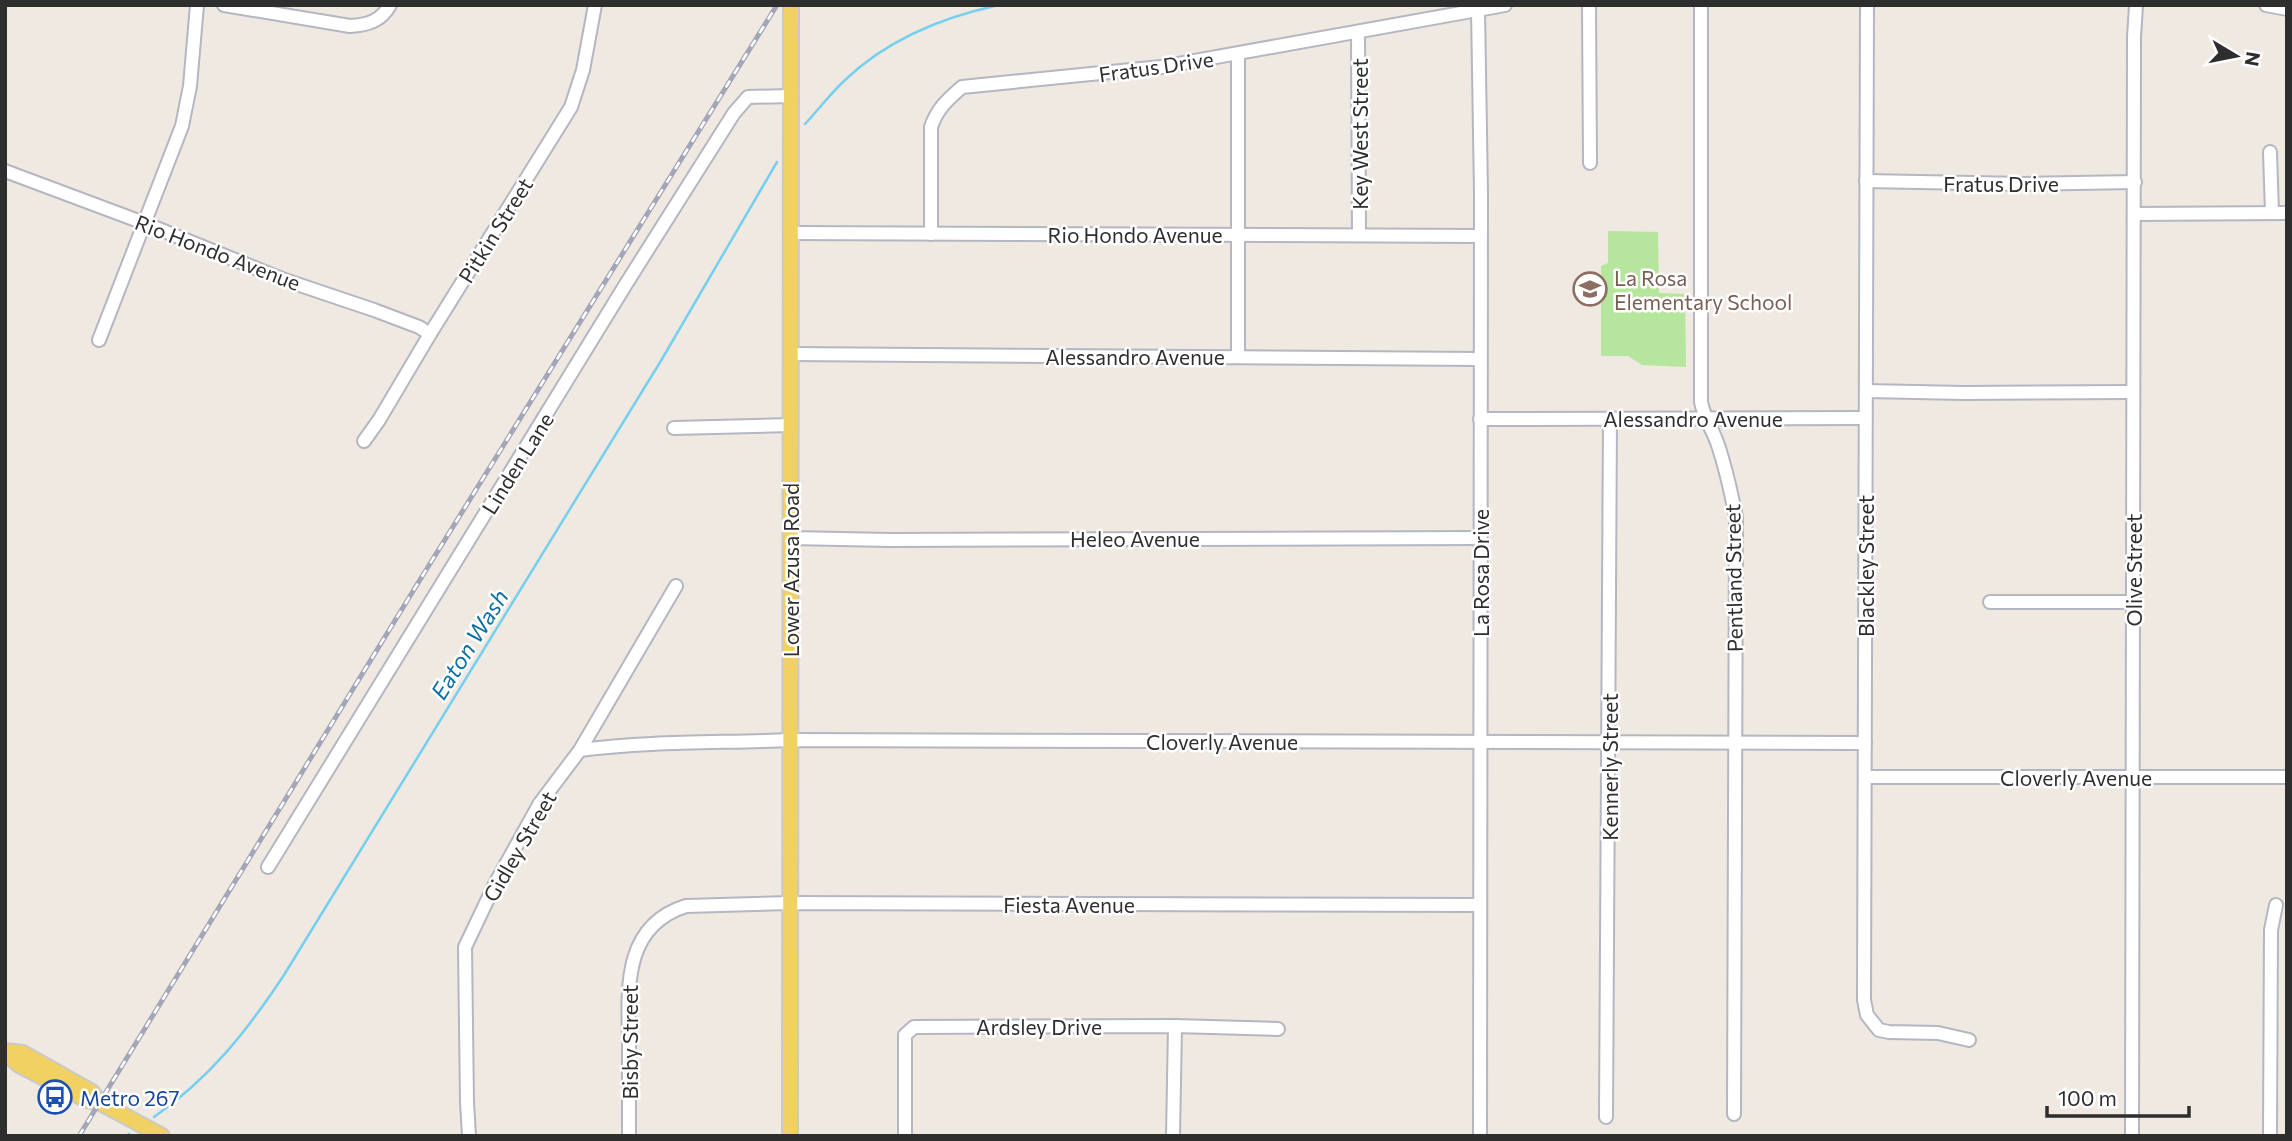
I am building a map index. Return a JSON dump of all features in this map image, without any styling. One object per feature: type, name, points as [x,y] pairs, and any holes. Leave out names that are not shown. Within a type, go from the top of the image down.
[{"type":"main road","name":"Lower Azusa Road","points":[[790,1136],[791,5]]},
{"type":"main road","points":[[5,1052],[23,1053],[92,1092],[99,1102],[158,1133]]},
{"type":"street","points":[[99,340],[182,125],[187,104],[197,5]]},
{"type":"street","points":[[224,5],[334,24],[366,25],[378,19],[390,5]]},
{"type":"street","name":"Pitkin Street","points":[[364,441],[571,107],[583,70],[595,5]]},
{"type":"street","name":"Fratus Drive","points":[[930,234],[931,127],[935,114],[962,88],[1124,72],[1358,33],[1505,5]]},
{"type":"street","points":[[1589,5],[1590,163]]},
{"type":"street","name":"Pentland Street","points":[[1701,5],[1701,402],[1730,482],[1736,517],[1734,1114]]},
{"type":"street","name":"Blackley Street","points":[[1867,5],[1864,1000],[1867,1015],[1879,1030],[1938,1033],[1969,1040]]},
{"type":"street","name":"Olive Street","points":[[2132,1136],[2136,5]]},
{"type":"street","points":[[2266,5],[2287,9]]},
{"type":"street","name":"La Rosa Drive","points":[[1478,10],[1480,1136]]},
{"type":"street","name":"Key West Street","points":[[1358,33],[1359,235]]},
{"type":"street","points":[[1238,54],[1238,356]]},
{"type":"street","name":"Linden Lane","points":[[268,867],[734,113],[748,97],[790,96]]},
{"type":"street","points":[[2270,152],[2272,213]]},
{"type":"street","name":"Rio Hondo Avenue","points":[[5,171],[145,223],[244,264],[419,327],[430,334]]},
{"type":"street","name":"Fratus Drive","points":[[1866,181],[2023,184],[2135,182]]},
{"type":"street","points":[[2134,214],[2287,212]]},
{"type":"street","name":"Rio Hondo Avenue","points":[[790,233],[1480,236]]},
{"type":"street","name":"Alessandro Avenue","points":[[790,354],[1480,359]]},
{"type":"street","points":[[1866,391],[2133,392]]},
{"type":"street","name":"Kennerly Street","points":[[1606,1117],[1610,418]]},
{"type":"street","name":"Alessandro Avenue","points":[[1480,419],[1865,418]]},
{"type":"street","points":[[674,428],[790,425]]},
{"type":"street","name":"Heleo Avenue","points":[[790,538],[1479,538]]},
{"type":"street","name":"Gidley Street","points":[[469,1136],[465,947],[495,884],[540,803],[580,750],[676,586]]},
{"type":"street","points":[[1990,602],[2134,602]]},
{"type":"street","name":"Cloverly Avenue","points":[[580,750],[664,742],[790,740],[1865,743]]},
{"type":"street","name":"Cloverly Avenue","points":[[1866,776],[2287,777]]},
{"type":"street","name":"Fiesta Avenue","points":[[663,917],[674,910],[698,905],[789,903],[1479,905]]},
{"type":"street","points":[[2270,1136],[2271,930],[2276,905]]},
{"type":"street","name":"Bisby Street","points":[[629,1136],[629,980],[632,963],[643,938],[663,917]]},
{"type":"street","points":[[1173,1136],[1175,1026]]},
{"type":"street","name":"Ardsley Drive","points":[[905,1136],[904,1041],[908,1030],[914,1027],[1175,1026],[1278,1029]]},
{"type":"green space","points":[[1608,231],[1658,232],[1659,293],[1685,294],[1686,367],[1642,365],[1628,356],[1601,356],[1601,266],[1608,263]]},
{"type":"waterway","name":"Eaton Wash","points":[[805,124],[845,80],[898,41],[937,23],[999,5]]},
{"type":"waterway","name":"Eaton Wash","points":[[154,1117],[210,1070],[256,1015],[284,975],[662,359],[777,162]]},
{"type":"railway","points":[[79,1136],[777,5]]},
{"type":"place","name":"La Rosa Elementary School","points":[[1590,289]]},
{"type":"place","name":"Metro 267","points":[[55,1097]]}]
